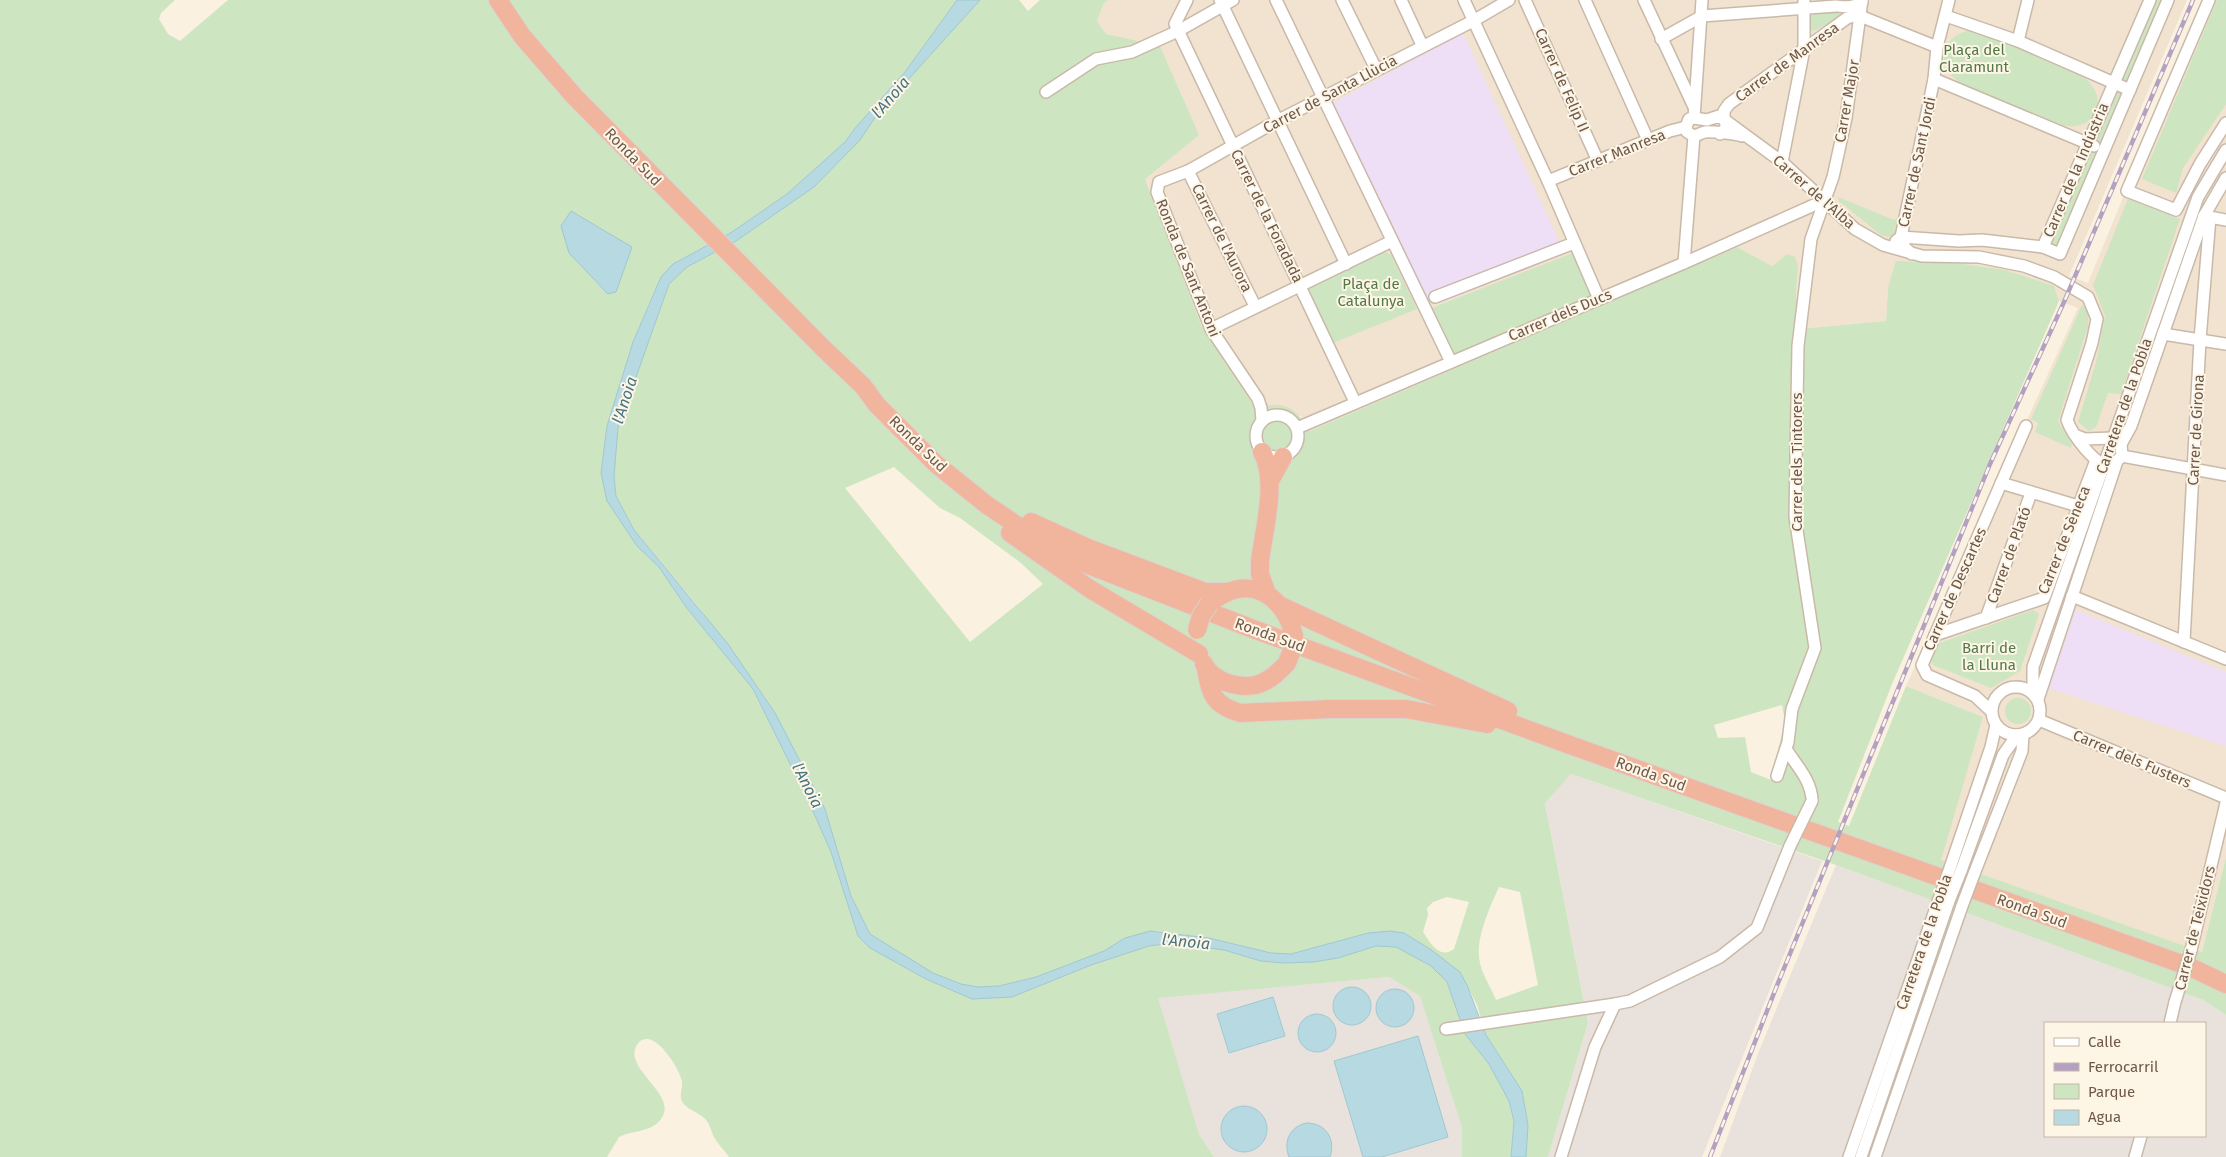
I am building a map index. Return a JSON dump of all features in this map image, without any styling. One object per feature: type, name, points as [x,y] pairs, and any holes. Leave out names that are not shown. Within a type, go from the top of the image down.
[{"type":"highway","name":"Ronda Sud","points":[[498,0],[522,36],[548,68],[627,151],[863,386],[877,405],[936,464],[987,505],[1032,536],[1081,562],[1262,632],[1570,745],[2190,958],[2226,984]]},
{"type":"highway","points":[[877,405],[991,498],[1039,527],[1088,548],[1205,592],[1234,590],[1267,594]]},
{"type":"highway","points":[[877,405],[918,456],[1023,543],[1203,662],[1222,681],[1239,686],[1252,687],[1274,677],[1287,663],[1292,650],[1294,636],[1288,616],[1281,606],[1267,594],[1260,574],[1270,481],[1268,462],[1262,452]]},
{"type":"highway","points":[[1270,481],[1283,457]]},
{"type":"highway","points":[[1260,561],[1255,573],[1234,590],[1209,604],[1201,616],[1197,630],[1210,691],[1217,702],[1228,710],[1240,713],[1330,709],[1406,709],[1475,721],[1545,743],[1570,745]]},
{"type":"highway","points":[[1281,606],[1541,727],[1570,745]]},
{"type":"highway","points":[[2190,958],[2226,977]]},
{"type":"highway","points":[[2190,958],[2226,994]]},
{"type":"street","points":[[1178,31],[1175,24],[1187,0]]},
{"type":"street","points":[[1276,0],[1322,99],[1451,362]]},
{"type":"street","points":[[1342,0],[1376,70]]},
{"type":"street","points":[[1401,0],[1422,45]]},
{"type":"street","points":[[1464,0],[1548,181],[1599,299]]},
{"type":"street","name":"Carrer de Santa Llùcia","points":[[1157,192],[1159,182],[1188,171],[1277,121],[1422,45],[1473,21],[1509,0]]},
{"type":"street","name":"Carrer de Felip II","points":[[1525,0],[1598,161]]},
{"type":"street","points":[[1585,0],[1648,140]]},
{"type":"street","points":[[1644,0],[1694,112],[1707,120],[1719,116],[1725,120]]},
{"type":"street","points":[[1684,263],[1689,119],[1694,112],[1702,0]]},
{"type":"street","name":"Carrer de Sant Jordi","points":[[1901,237],[1934,79],[1937,47],[1949,0]]},
{"type":"street","points":[[2018,41],[2028,0]]},
{"type":"street","name":"Carrer de la Indústria","points":[[2104,151],[2060,254],[2043,247],[2150,0]]},
{"type":"street","points":[[1934,79],[2104,151],[2168,0]]},
{"type":"street","points":[[2209,0],[2127,191],[2176,210],[2200,164],[2226,123]]},
{"type":"street","points":[[1046,92],[1096,59],[1132,52],[1178,31],[1225,2],[1277,121],[1346,264]]},
{"type":"street","points":[[1661,38],[1702,16],[1805,4],[1861,8],[1937,47]]},
{"type":"street","points":[[1782,162],[1804,49],[1805,4]]},
{"type":"street","points":[[1836,6],[1845,12],[1847,18]]},
{"type":"street","name":"Carrer de Manresa","points":[[1720,134],[1726,128],[1724,112],[1729,104],[1861,8]]},
{"type":"street","name":"Carrer Major","points":[[1823,201],[1833,177],[1846,118],[1861,8]]},
{"type":"street","points":[[1946,16],[2018,41],[2130,90]]},
{"type":"street","name":"Carrer de la Foradada","points":[[1178,31],[1355,402]]},
{"type":"street","name":"Carrer de l'Alba","points":[[1725,120],[1782,162],[1855,228],[1883,245],[1912,254],[1979,257],[2016,264],[2054,277],[2088,297],[2098,320],[2067,420],[2075,435],[2098,461]]},
{"type":"street","name":"Carrer Manresa","points":[[1548,181],[1648,140],[1690,132],[1720,134]]},
{"type":"street","name":"Carrer de l'Alba","points":[[1720,134],[1746,137]]},
{"type":"street","name":"Carretera de la Pobla","points":[[2036,696],[2072,596],[2198,197],[2226,150]]},
{"type":"street","name":"Carrer de l'Aurora","points":[[1188,171],[1255,306]]},
{"type":"street","name":"Carretera de la Pobla","points":[[2036,696],[2033,668],[2098,461],[2118,451],[2131,426],[2207,217],[2226,178]]},
{"type":"street","name":"Ronda de Sant Antoni","points":[[1157,192],[1211,329],[1258,399],[1262,421]]},
{"type":"street","name":"Carrer dels Ducs","points":[[1297,428],[1684,263],[1823,201]]},
{"type":"street","name":"Carrer dels Tintorers","points":[[1777,776],[1786,749],[1792,709],[1815,648],[1795,517],[1796,432],[1800,327],[1811,240],[1823,201]]},
{"type":"street","points":[[2207,217],[2226,220]]},
{"type":"street","name":"Carrer de Girona","points":[[2184,642],[2207,217]]},
{"type":"street","points":[[1901,237],[1905,248],[1912,254]]},
{"type":"street","points":[[1883,245],[1896,241],[1901,237],[1982,240],[2043,247]]},
{"type":"street","points":[[1211,329],[1392,241]]},
{"type":"street","points":[[1435,297],[1574,243]]},
{"type":"street","points":[[2163,334],[2226,344]]},
{"type":"street","points":[[1281,415],[1293,422],[1297,428],[1298,442],[1290,454],[1283,457],[1272,458],[1262,452],[1256,440],[1256,433],[1262,421],[1267,417],[1281,415]]},
{"type":"street","name":"Carrer de Descartes","points":[[1992,711],[1975,696],[1927,675],[1922,666],[2026,426]]},
{"type":"street","points":[[2075,435],[2085,439],[2100,440],[2118,451],[2194,470],[2226,475]]},
{"type":"street","points":[[2100,440],[2094,447],[2098,461],[2118,451]]},
{"type":"street","name":"Carrer de Sèneca","points":[[1935,635],[2044,598],[2078,506],[2098,461]]},
{"type":"street","points":[[2002,483],[2078,506]]},
{"type":"street","name":"Carrer de Plató","points":[[1986,618],[2032,493]]},
{"type":"street","points":[[2072,596],[2226,659]]},
{"type":"street","name":"Carretera de la Pobla","points":[[2013,686],[2033,668]]},
{"type":"street","points":[[2013,686],[2028,689],[2036,696],[2040,706],[2039,720],[2035,726],[2020,735],[1999,728],[1992,711],[1996,697],[2000,692],[2013,686]]},
{"type":"street","name":"Carrer de Descartes","points":[[1975,696],[1996,697]]},
{"type":"street","name":"Carrer dels Fusters","points":[[2039,720],[2226,798]]},
{"type":"street","name":"Carretera de la Pobla","points":[[1999,728],[2003,755]]},
{"type":"street","name":"Carretera de la Pobla","points":[[1861,1157],[1944,900],[1950,868],[1999,728]]},
{"type":"street","name":"Carretera de la Pobla","points":[[1849,1157],[1944,900],[1961,871],[2003,755],[2020,735]]},
{"type":"street","name":"Carretera de la Pobla","points":[[1874,1157],[1962,906],[2022,751],[2020,735]]},
{"type":"street","points":[[1451,1027],[1630,1001],[1720,956],[1757,928],[1790,846],[1812,801],[1812,791],[1807,781],[1786,749]]},
{"type":"street","name":"Carrer de Teixidors","points":[[2170,1022],[2190,958],[2226,802]]},
{"type":"street","points":[[1562,1157],[1595,1047],[1615,1004]]},
{"type":"street","points":[[2135,1157],[2141,1137]]},
{"type":"shaded area","points":[[1108,0],[2187,0],[2069,276],[2088,283],[2204,0],[2226,0],[2226,857],[2202,952],[1940,860],[1983,717],[1906,686],[2078,308],[2059,301],[2054,286],[1888,288],[1886,321],[1810,328],[1798,326],[1796,294],[1798,266],[1787,254],[1772,266],[1737,247],[1310,431],[1301,416],[1255,408],[1202,327],[1145,179],[1128,40],[1106,34],[1097,21],[1104,3]]},
{"type":"shaded area","points":[[1463,33],[1565,254],[1437,304],[1432,294],[1423,297],[1387,215],[1331,104]]},
{"type":"shaded area","points":[[2076,610],[2226,672],[2226,746],[2048,688]]},
{"type":"shaded area","points":[[1571,774],[1822,861],[1702,1157],[1548,1157],[1588,1023],[1545,802]]},
{"type":"shaded area","points":[[1836,865],[2203,1000],[2226,1015],[2226,1157],[1720,1157],[1759,1051]]},
{"type":"shaded area","points":[[1389,977],[1420,995],[1462,1128],[1462,1157],[1214,1157],[1199,1134],[1157,997]]},
{"type":"green space","points":[[0,0],[175,0],[161,13],[159,19],[168,34],[180,41],[228,0],[957,0],[905,72],[845,142],[787,194],[732,232],[673,264],[653,294],[633,342],[607,426],[601,473],[637,546],[659,567],[686,607],[753,689],[809,802],[831,852],[858,936],[870,948],[926,979],[972,999],[1012,997],[1091,965],[1149,946],[1172,943],[1224,950],[1261,961],[1284,963],[1313,962],[1338,958],[1376,946],[1396,947],[1431,966],[1446,979],[1465,1034],[1489,1064],[1509,1100],[1514,1121],[1511,1157],[1462,1157],[1462,1128],[1420,996],[1389,977],[1158,998],[1199,1134],[1214,1157],[729,1157],[715,1138],[707,1121],[683,1103],[681,1095],[682,1081],[673,1062],[658,1044],[652,1040],[644,1039],[639,1042],[634,1053],[636,1062],[661,1096],[664,1113],[661,1119],[651,1127],[619,1137],[607,1157],[0,1157]]},
{"type":"green space","points":[[980,0],[1019,0],[1028,11],[1040,0],[1108,0],[1104,3],[1097,21],[1106,34],[1160,46],[1199,135],[1145,179],[1202,327],[1255,408],[1274,405],[1288,408],[1299,416],[1310,431],[1737,247],[1772,266],[1787,254],[1795,257],[1798,266],[1796,294],[1798,326],[1810,328],[1886,321],[1888,288],[1896,261],[1963,264],[2005,270],[2054,286],[2059,301],[1892,684],[1838,822],[1849,826],[1906,686],[1983,717],[1941,860],[2202,952],[2226,857],[2226,1015],[2203,1000],[1836,865],[1571,774],[1545,803],[1588,1023],[1548,1157],[1526,1157],[1528,1125],[1522,1091],[1486,1035],[1477,1005],[1460,972],[1368,933],[1291,954],[1271,953],[1209,938],[1155,931],[1125,938],[1104,951],[1036,977],[999,986],[978,987],[961,984],[932,973],[870,934],[851,896],[825,809],[766,699],[697,605],[634,530],[616,496],[614,477],[618,428],[669,284],[687,267],[736,241],[758,224],[860,140],[878,113]],"holes":[[[894,467],[940,508],[960,518],[1021,563],[1043,584],[970,642],[845,488]],[[1782,705],[1785,721],[1771,780],[1751,772],[1745,737],[1718,738],[1714,725]],[[1499,887],[1520,892],[1538,985],[1496,1000],[1481,968],[1479,957],[1480,940],[1485,921]],[[1447,897],[1469,902],[1454,949],[1449,952],[1444,953],[1436,949],[1423,932],[1428,915],[1427,908],[1433,902]]]},
{"type":"green space","points":[[2155,0],[2165,0],[2059,250],[2049,245]]},
{"type":"green space","points":[[2217,0],[2226,0],[2226,104],[2183,168],[2176,193],[2142,179]]},
{"type":"green space","points":[[1839,12],[1839,17],[1814,31],[1810,30],[1810,15]]},
{"type":"green space","name":"Plaça del Claramunt","points":[[1970,30],[1980,32],[2083,77],[2092,85],[2096,94],[2098,103],[2096,112],[2084,124],[2074,126],[2062,125],[1960,83],[1947,68],[1944,52],[1952,39]]},
{"type":"green space","points":[[1838,197],[1894,220],[1898,217],[1894,234],[1889,237],[1881,235],[1839,201]]},
{"type":"green space","points":[[2128,199],[2180,219],[2121,394],[2108,393],[2096,427],[2089,431],[2078,422],[2096,362],[2105,316],[2093,285]]},
{"type":"green space","name":"Plaça de Catalunya","points":[[1384,251],[1391,255],[1417,309],[1333,343],[1307,288]]},
{"type":"green space","points":[[1573,253],[1591,294],[1588,299],[1455,356],[1449,350],[1429,309]]},
{"type":"green space","points":[[2082,305],[2088,312],[2088,326],[2058,421],[2072,444],[2071,448],[2035,432],[2038,423],[2031,419]]},
{"type":"green space","name":"Barri de la Lluna","points":[[2033,610],[2039,614],[2020,671],[1991,688],[1933,665],[1931,660],[1937,644]]},
{"type":"green space","points":[[2018,698],[2027,702],[2031,711],[2027,720],[2018,724],[2009,720],[2005,711],[2009,702]]},
{"type":"water","name":"l'Anoia","points":[[957,0],[980,0],[878,113],[860,140],[814,187],[736,241],[687,267],[669,284],[618,428],[614,477],[616,496],[634,530],[728,644],[775,713],[825,809],[851,896],[870,934],[933,973],[961,984],[978,987],[999,986],[1036,977],[1104,951],[1125,938],[1150,931],[1209,938],[1271,953],[1291,954],[1368,933],[1390,931],[1404,933],[1430,949],[1460,972],[1467,985],[1486,1035],[1522,1091],[1528,1125],[1526,1157],[1511,1157],[1514,1121],[1509,1101],[1489,1064],[1465,1034],[1447,982],[1431,966],[1396,947],[1376,946],[1338,958],[1313,962],[1284,963],[1261,961],[1224,950],[1172,943],[1149,946],[1091,965],[1012,997],[972,999],[926,979],[870,948],[858,936],[831,852],[809,802],[753,689],[686,607],[659,567],[637,546],[607,501],[601,473],[607,426],[633,342],[661,277],[673,264],[732,232],[787,194],[845,142],[905,72]]},
{"type":"water","points":[[571,211],[632,247],[616,292],[608,294],[569,253],[561,226]]},
{"type":"water","points":[[1352,987],[1365,993],[1371,1006],[1365,1019],[1352,1025],[1339,1019],[1333,1006],[1339,993]]},
{"type":"water","points":[[1395,989],[1408,995],[1414,1008],[1408,1021],[1395,1027],[1382,1021],[1376,1008],[1382,995]]},
{"type":"water","points":[[1273,997],[1285,1036],[1229,1053],[1217,1014]]},
{"type":"water","points":[[1317,1014],[1330,1020],[1336,1033],[1330,1046],[1317,1052],[1304,1046],[1298,1033],[1304,1020]]},
{"type":"water","points":[[1418,1036],[1448,1137],[1382,1157],[1363,1157],[1334,1061]]},
{"type":"water","points":[[1239,1106],[1249,1106],[1263,1116],[1267,1129],[1263,1142],[1257,1148],[1249,1152],[1239,1152],[1225,1142],[1221,1134],[1221,1124],[1231,1110]]},
{"type":"water","points":[[1306,1123],[1319,1126],[1328,1133],[1332,1144],[1330,1157],[1289,1157],[1287,1146],[1289,1135],[1300,1125]]},
{"type":"railway","points":[[1710,1157],[1776,988],[1990,464],[2064,302],[2193,0]]}]
